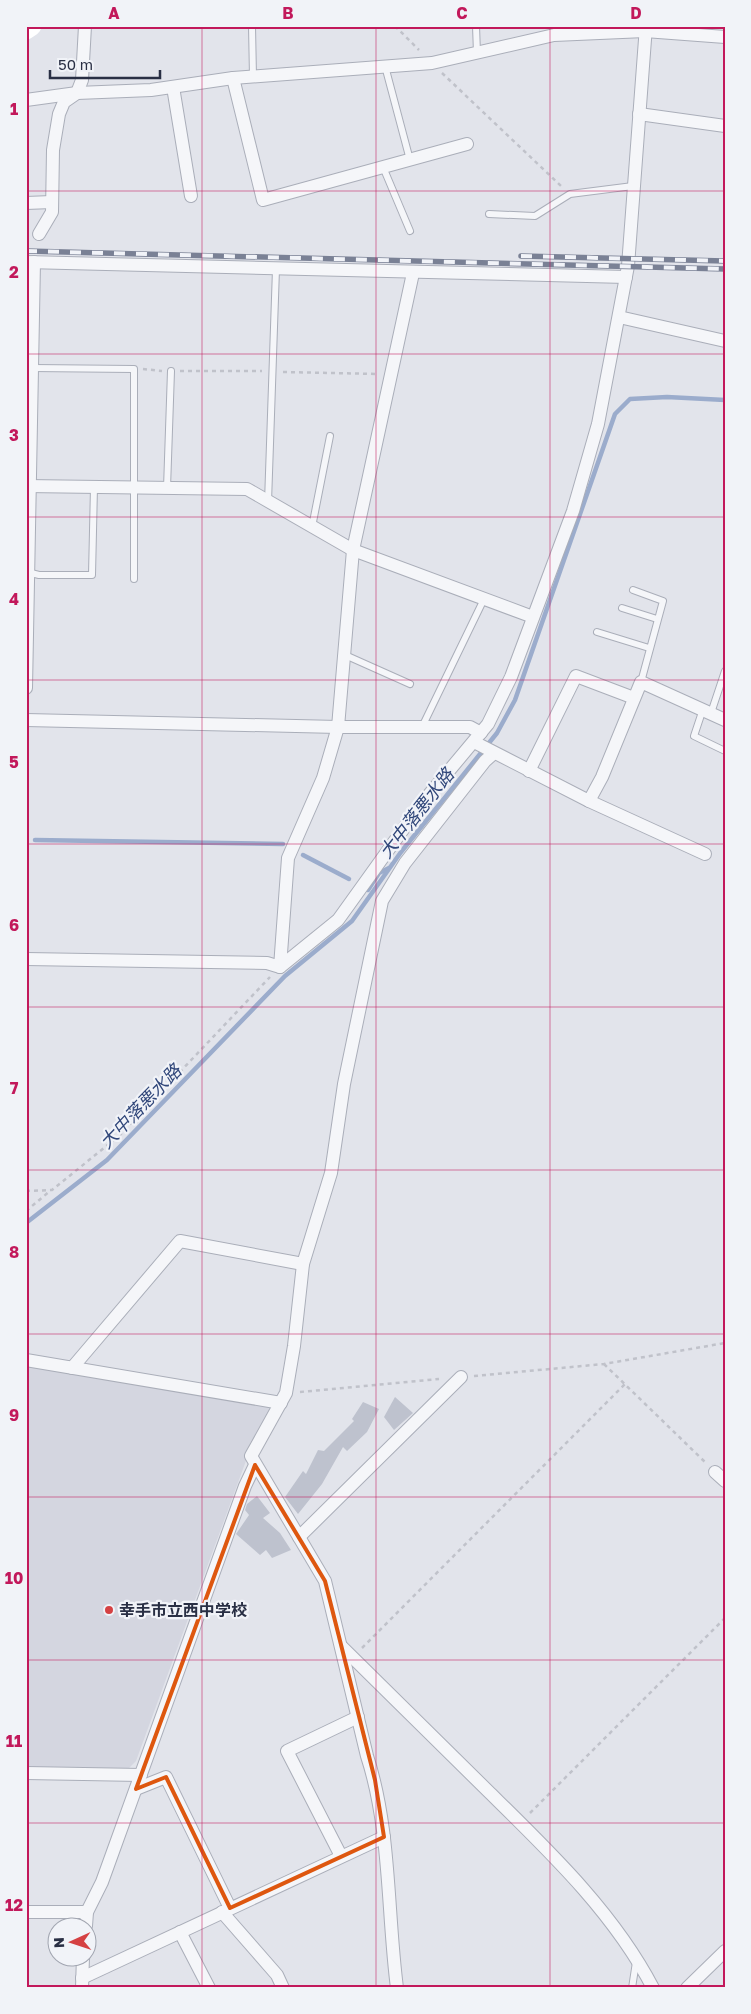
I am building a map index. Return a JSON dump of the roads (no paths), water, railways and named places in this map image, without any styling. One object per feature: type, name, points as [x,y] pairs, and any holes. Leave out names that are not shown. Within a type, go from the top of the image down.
[{"type":"street","points":[[26,30],[32,26]]},
{"type":"street","points":[[39,234],[52,212],[55,129],[64,102],[77,93],[82,80],[85,26]]},
{"type":"street","points":[[26,100],[77,93],[173,87],[233,78],[432,63],[554,35],[646,29],[725,37]]},
{"type":"street","points":[[280,966],[338,920],[422,803],[478,740],[511,677],[573,511],[598,424],[626,277],[646,29]]},
{"type":"street","points":[[233,78],[264,200],[467,144]]},
{"type":"street","points":[[173,87],[191,196]]},
{"type":"street","points":[[639,114],[725,126]]},
{"type":"street","points":[[26,203],[52,202]]},
{"type":"street","points":[[26,688],[30,262],[626,277]]},
{"type":"street","points":[[280,966],[288,858],[323,778],[338,727],[353,550],[413,273]]},
{"type":"street","points":[[618,317],[725,341]]},
{"type":"street","points":[[28,486],[248,489],[353,550],[533,617]]},
{"type":"street","points":[[529,771],[576,676],[634,698]]},
{"type":"street","points":[[589,801],[602,777],[641,682],[725,720]]},
{"type":"street","points":[[26,720],[338,727],[470,727],[478,740],[494,753],[589,801],[705,854]]},
{"type":"street","points":[[397,1988],[384,1837],[375,1780],[326,1581],[251,1456],[286,1393],[294,1346],[303,1264],[331,1172],[344,1084],[382,901],[405,863],[485,761],[494,753]]},
{"type":"street","points":[[26,959],[267,963],[280,966]]},
{"type":"street","points":[[72,1368],[180,1241],[303,1264]]},
{"type":"street","points":[[26,1360],[281,1402]]},
{"type":"street","points":[[299,1537],[461,1377]]},
{"type":"street","points":[[87,1916],[102,1882],[245,1486],[255,1465]]},
{"type":"street","points":[[715,1472],[725,1481]]},
{"type":"street","points":[[341,1646],[520,1823],[606,1916],[637,1957],[653,1988]]},
{"type":"street","points":[[341,1856],[287,1750],[358,1717]]},
{"type":"street","points":[[26,1773],[141,1775]]},
{"type":"street","points":[[136,1789],[166,1777],[226,1910],[277,1975],[283,1988]]},
{"type":"street","points":[[82,1983],[180,1932],[384,1837]]},
{"type":"street","points":[[26,1912],[87,1912]]},
{"type":"street","points":[[180,1932],[209,1988]]},
{"type":"street","points":[[687,1988],[725,1951]]},
{"type":"street","points":[[82,1983],[83,1966]]},
{"type":"lane","points":[[252,26],[253,77]]},
{"type":"lane","points":[[476,26],[477,53]]},
{"type":"lane","points":[[385,66],[410,160]]},
{"type":"lane","points":[[383,167],[410,231]]},
{"type":"lane","points":[[489,214],[535,216],[570,194],[633,186]]},
{"type":"lane","points":[[268,502],[276,269]]},
{"type":"lane","points":[[30,365],[134,369],[134,579]]},
{"type":"lane","points":[[167,488],[171,372]]},
{"type":"lane","points":[[312,527],[330,436]]},
{"type":"lane","points":[[27,572],[39,575],[92,575],[94,487]]},
{"type":"lane","points":[[633,590],[663,601],[641,682]]},
{"type":"lane","points":[[422,728],[484,599]]},
{"type":"lane","points":[[622,608],[657,619]]},
{"type":"lane","points":[[597,632],[649,648]]},
{"type":"lane","points":[[345,655],[410,684]]},
{"type":"lane","points":[[725,671],[694,736],[725,750]]},
{"type":"lane","points":[[632,1988],[637,1957]]},
{"type":"waterway","name":"大中落悪水路","points":[[26,1223],[107,1160],[285,976],[352,921],[401,852],[497,733],[515,700],[615,414],[630,399],[667,397],[725,400]]},
{"type":"waterway","points":[[35,840],[283,844]]},
{"type":"waterway","points":[[303,855],[349,879]]},
{"type":"waterway","points":[[368,890],[379,873],[389,868]]},
{"type":"railway","points":[[26,251],[725,269]]},
{"type":"railway","points":[[521,256],[725,261]]},
{"type":"place","name":"幸手市立西中学校","points":[[109,1610]]}]
